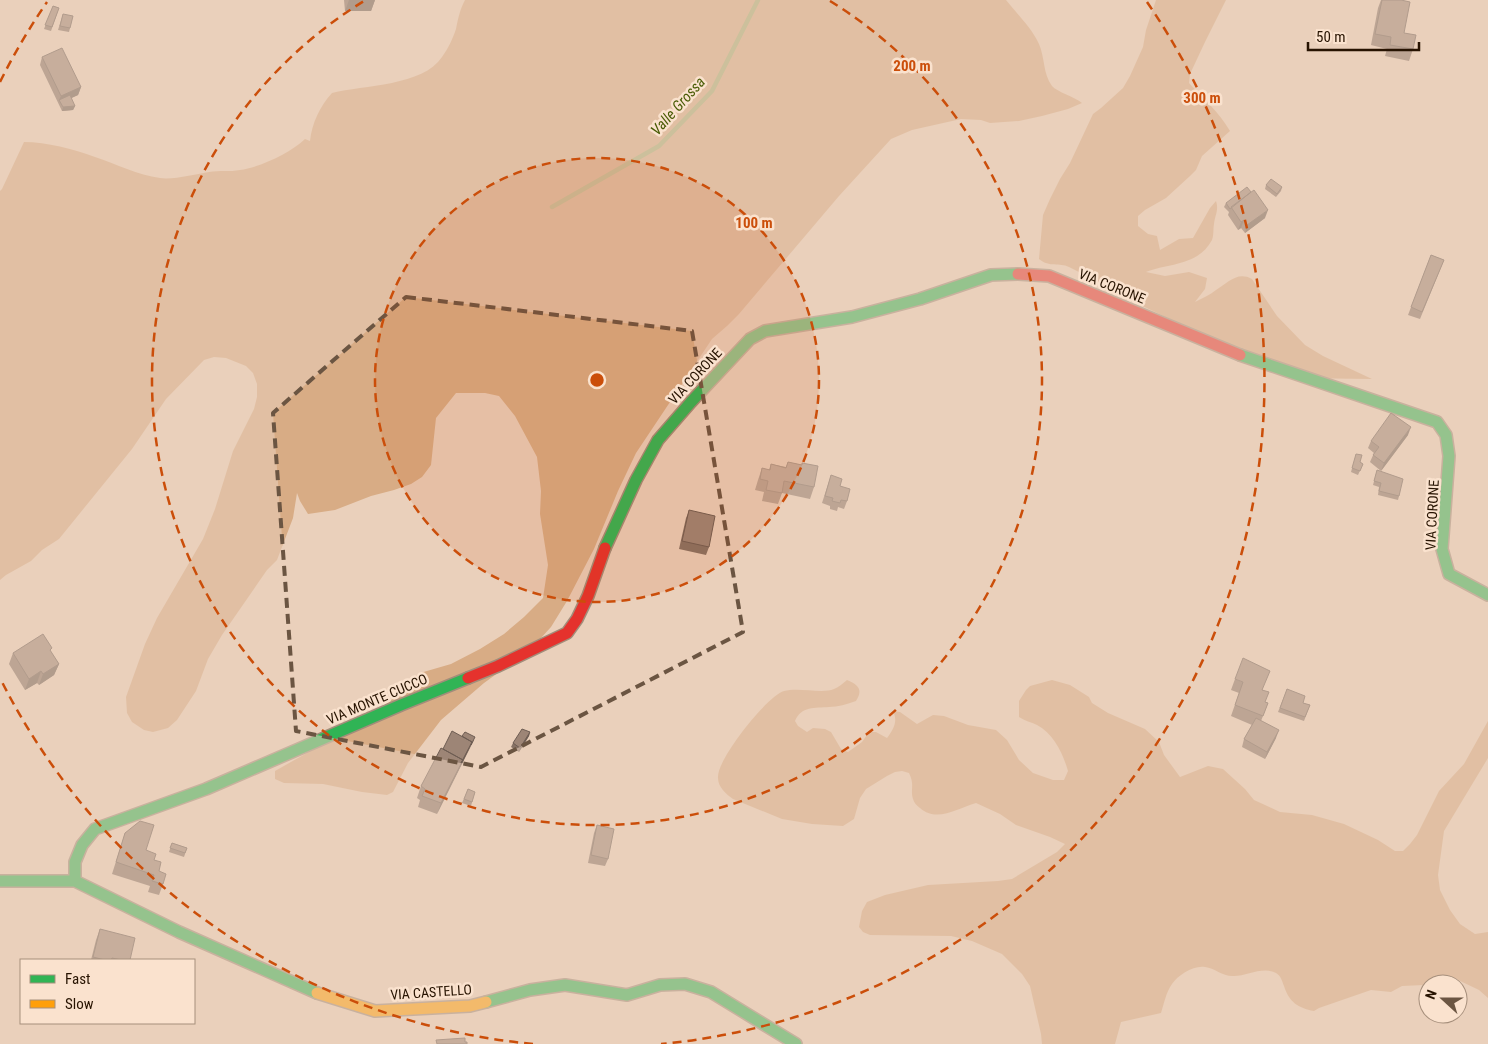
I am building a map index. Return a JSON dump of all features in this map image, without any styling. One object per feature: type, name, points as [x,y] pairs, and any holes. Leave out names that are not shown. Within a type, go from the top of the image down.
[{"type":"street","name":"VIA CORONE","points":[[636,480],[658,440],[750,339],[765,331],[852,317],[920,299],[992,275],[1049,276],[1251,360],[1437,422],[1446,435],[1449,456],[1442,549],[1448,574],[1488,595]]},
{"type":"street","name":"VIA MONTE CUCCO","points":[[75,881],[75,862],[82,845],[96,829],[206,789],[401,705],[498,666],[567,633],[577,619],[588,596],[608,538],[636,480]]},
{"type":"street","points":[[0,881],[75,881]]},
{"type":"street","name":"VIA CASTELLO","points":[[75,881],[179,932],[313,992],[375,1011],[470,1006],[530,990],[565,986],[627,995],[660,985],[685,984],[711,992],[796,1044]]},
{"type":"highlighted area","points":[[406,297],[692,331],[743,632],[481,767],[296,731],[273,413]]},
{"type":"shaded area","points":[[465,0],[1006,0],[1036,38],[1041,49],[1047,76],[1052,86],[1082,103],[1068,109],[1019,121],[990,123],[981,120],[961,119],[912,130],[891,139],[839,196],[739,314],[712,339],[636,453],[594,549],[567,601],[551,627],[530,650],[484,683],[441,720],[408,763],[393,792],[387,795],[323,784],[284,783],[275,779],[275,771],[360,723],[405,690],[414,677],[420,673],[451,664],[504,634],[543,598],[548,565],[540,514],[541,491],[537,457],[515,416],[499,396],[485,393],[456,393],[436,418],[431,465],[422,477],[411,484],[371,496],[335,510],[308,514],[297,493],[293,518],[277,560],[267,570],[222,635],[208,659],[196,691],[177,720],[168,728],[153,732],[144,730],[132,722],[127,713],[126,697],[145,644],[157,618],[203,539],[215,509],[233,451],[254,409],[257,397],[257,384],[253,373],[246,366],[226,358],[214,357],[204,360],[166,399],[132,449],[59,539],[42,550],[31,561],[0,580],[0,191],[24,142],[42,143],[69,149],[135,172],[160,178],[178,178],[213,171],[236,171],[266,163],[305,139],[310,141],[317,115],[332,93],[392,83],[421,74],[433,67],[442,57],[450,43]]},
{"type":"shaded area","points":[[1156,0],[1226,0],[1190,74],[1189,83],[1216,112],[1230,131],[1202,156],[1196,170],[1190,176],[1166,198],[1138,216],[1138,226],[1148,234],[1157,236],[1160,250],[1179,239],[1193,238],[1216,201],[1217,210],[1212,240],[1199,255],[1191,259],[1146,272],[1165,276],[1189,272],[1207,278],[1205,289],[1195,302],[1237,277],[1242,276],[1252,279],[1277,316],[1305,345],[1323,356],[1372,379],[1294,378],[1115,293],[1099,282],[1069,267],[1043,262],[1039,259],[1043,215],[1050,199],[1070,163],[1093,114],[1123,88],[1130,76],[1143,47],[1146,30]]},
{"type":"shaded area","points":[[847,680],[857,686],[859,694],[856,701],[805,710],[795,721],[798,726],[807,732],[813,728],[825,729],[831,732],[841,749],[848,752],[862,742],[869,732],[876,732],[887,738],[894,725],[893,711],[900,712],[917,724],[933,715],[944,716],[968,725],[996,730],[1007,740],[1019,760],[1033,773],[1053,780],[1064,780],[1068,771],[1060,751],[1053,739],[1043,729],[1019,717],[1019,701],[1030,686],[1052,680],[1070,685],[1089,697],[1092,703],[1108,713],[1145,729],[1159,742],[1164,755],[1180,777],[1208,766],[1223,769],[1254,800],[1280,812],[1312,815],[1344,824],[1378,840],[1395,851],[1403,851],[1417,835],[1439,791],[1464,764],[1488,721],[1488,758],[1444,831],[1438,875],[1440,890],[1450,910],[1460,924],[1475,934],[1488,932],[1488,998],[1479,990],[1468,985],[1468,974],[1418,974],[1418,985],[1402,986],[1391,992],[1371,990],[1314,1011],[1303,1008],[1291,1000],[1280,977],[1271,971],[1230,976],[1201,967],[1187,971],[1175,981],[1168,991],[1161,1013],[1121,1022],[1115,1044],[1042,1044],[1030,986],[1022,974],[1002,954],[972,941],[951,936],[870,935],[863,932],[859,927],[862,911],[867,902],[885,895],[928,885],[1012,879],[1057,852],[1065,844],[1016,825],[1000,814],[976,803],[948,813],[933,814],[927,812],[914,802],[911,777],[909,773],[902,771],[887,776],[866,789],[860,798],[854,819],[843,826],[812,824],[782,819],[733,799],[721,787],[718,778],[725,758],[755,716],[776,695],[790,690],[823,691],[838,687]]},
{"type":"building","points":[[1382,0],[1410,2],[1404,33],[1416,35],[1413,49],[1390,45],[1391,37],[1375,34]]},
{"type":"building","points":[[53,6],[59,8],[52,27],[45,25]]},
{"type":"building","points":[[63,14],[73,16],[70,28],[60,26]]},
{"type":"building","points":[[62,48],[81,87],[61,96],[42,57]]},
{"type":"building","points":[[70,95],[75,106],[63,107],[59,100]]},
{"type":"building","points":[[1271,179],[1282,187],[1277,194],[1266,185]]},
{"type":"building","points":[[1247,187],[1251,192],[1230,209],[1226,203]]},
{"type":"building","points":[[1254,190],[1268,210],[1247,225],[1244,220],[1241,222],[1231,207]]},
{"type":"building","points":[[1431,255],[1444,260],[1422,312],[1411,307]]},
{"type":"building","points":[[1391,413],[1411,427],[1384,463],[1373,455],[1379,447],[1371,441]]},
{"type":"building","points":[[1356,454],[1362,455],[1360,462],[1363,464],[1360,471],[1352,468]]},
{"type":"building","points":[[788,462],[818,466],[814,487],[784,481],[782,493],[766,490],[768,481],[760,479],[762,468],[770,470],[771,464],[786,468]]},
{"type":"building","points":[[1377,470],[1403,479],[1399,496],[1379,491],[1381,483],[1374,481]]},
{"type":"building","points":[[831,475],[842,479],[840,486],[850,489],[847,501],[841,500],[840,503],[832,501],[833,498],[825,496]]},
{"type":"building","points":[[689,510],[715,516],[709,547],[682,541]]},
{"type":"building","points":[[43,634],[59,664],[43,674],[41,671],[29,679],[13,653]]},
{"type":"building","points":[[1243,658],[1270,671],[1262,690],[1269,692],[1265,702],[1268,703],[1263,716],[1235,705],[1243,682],[1235,679]]},
{"type":"building","points":[[1287,689],[1305,696],[1303,703],[1310,705],[1305,717],[1280,708]]},
{"type":"building","points":[[1256,718],[1279,730],[1267,752],[1244,739]]},
{"type":"building","points":[[522,729],[530,732],[520,748],[513,743]]},
{"type":"building","points":[[452,731],[472,742],[463,760],[443,749]]},
{"type":"building","points":[[465,732],[475,737],[471,745],[472,742],[462,736]]},
{"type":"building","points":[[441,748],[463,760],[441,803],[422,796],[425,789],[421,786]]},
{"type":"building","points":[[468,789],[475,792],[472,802],[464,799]]},
{"type":"building","points":[[140,821],[154,825],[146,850],[156,854],[154,860],[161,862],[159,871],[166,874],[163,884],[152,881],[154,875],[116,862],[125,833]]},
{"type":"building","points":[[597,825],[614,829],[608,859],[591,855]]},
{"type":"building","points":[[172,843],[187,848],[185,853],[170,848]]},
{"type":"building","points":[[100,929],[135,938],[130,959],[101,959],[93,957]]},
{"type":"building","points":[[465,1038],[467,1044],[437,1044],[436,1040]]},
{"type":"waterway","name":"Valle Grossa","points":[[552,207],[659,146],[712,91],[758,0]]},
{"type":"traffic: fast","points":[[605,548],[636,480],[658,440],[750,339],[765,331],[852,317],[920,299],[991,275],[1018,274]]},
{"type":"traffic: fast","points":[[1240,355],[1437,422],[1446,435],[1449,456],[1442,549],[1449,574],[1488,595]]},
{"type":"traffic: fast","points":[[75,881],[75,862],[82,845],[95,829],[206,789],[468,678]]},
{"type":"traffic: fast","points":[[0,881],[75,881],[179,932],[317,993]]},
{"type":"traffic: fast","points":[[486,1002],[530,990],[565,985],[627,995],[660,985],[685,984],[711,992],[796,1044]]},
{"type":"traffic: slow","points":[[317,993],[375,1011],[470,1006],[486,1002]]},
{"type":"traffic: jam","points":[[1018,274],[1049,276],[1240,355]]},
{"type":"traffic: jam","points":[[468,678],[567,633],[577,619],[588,596],[605,548]]}]
